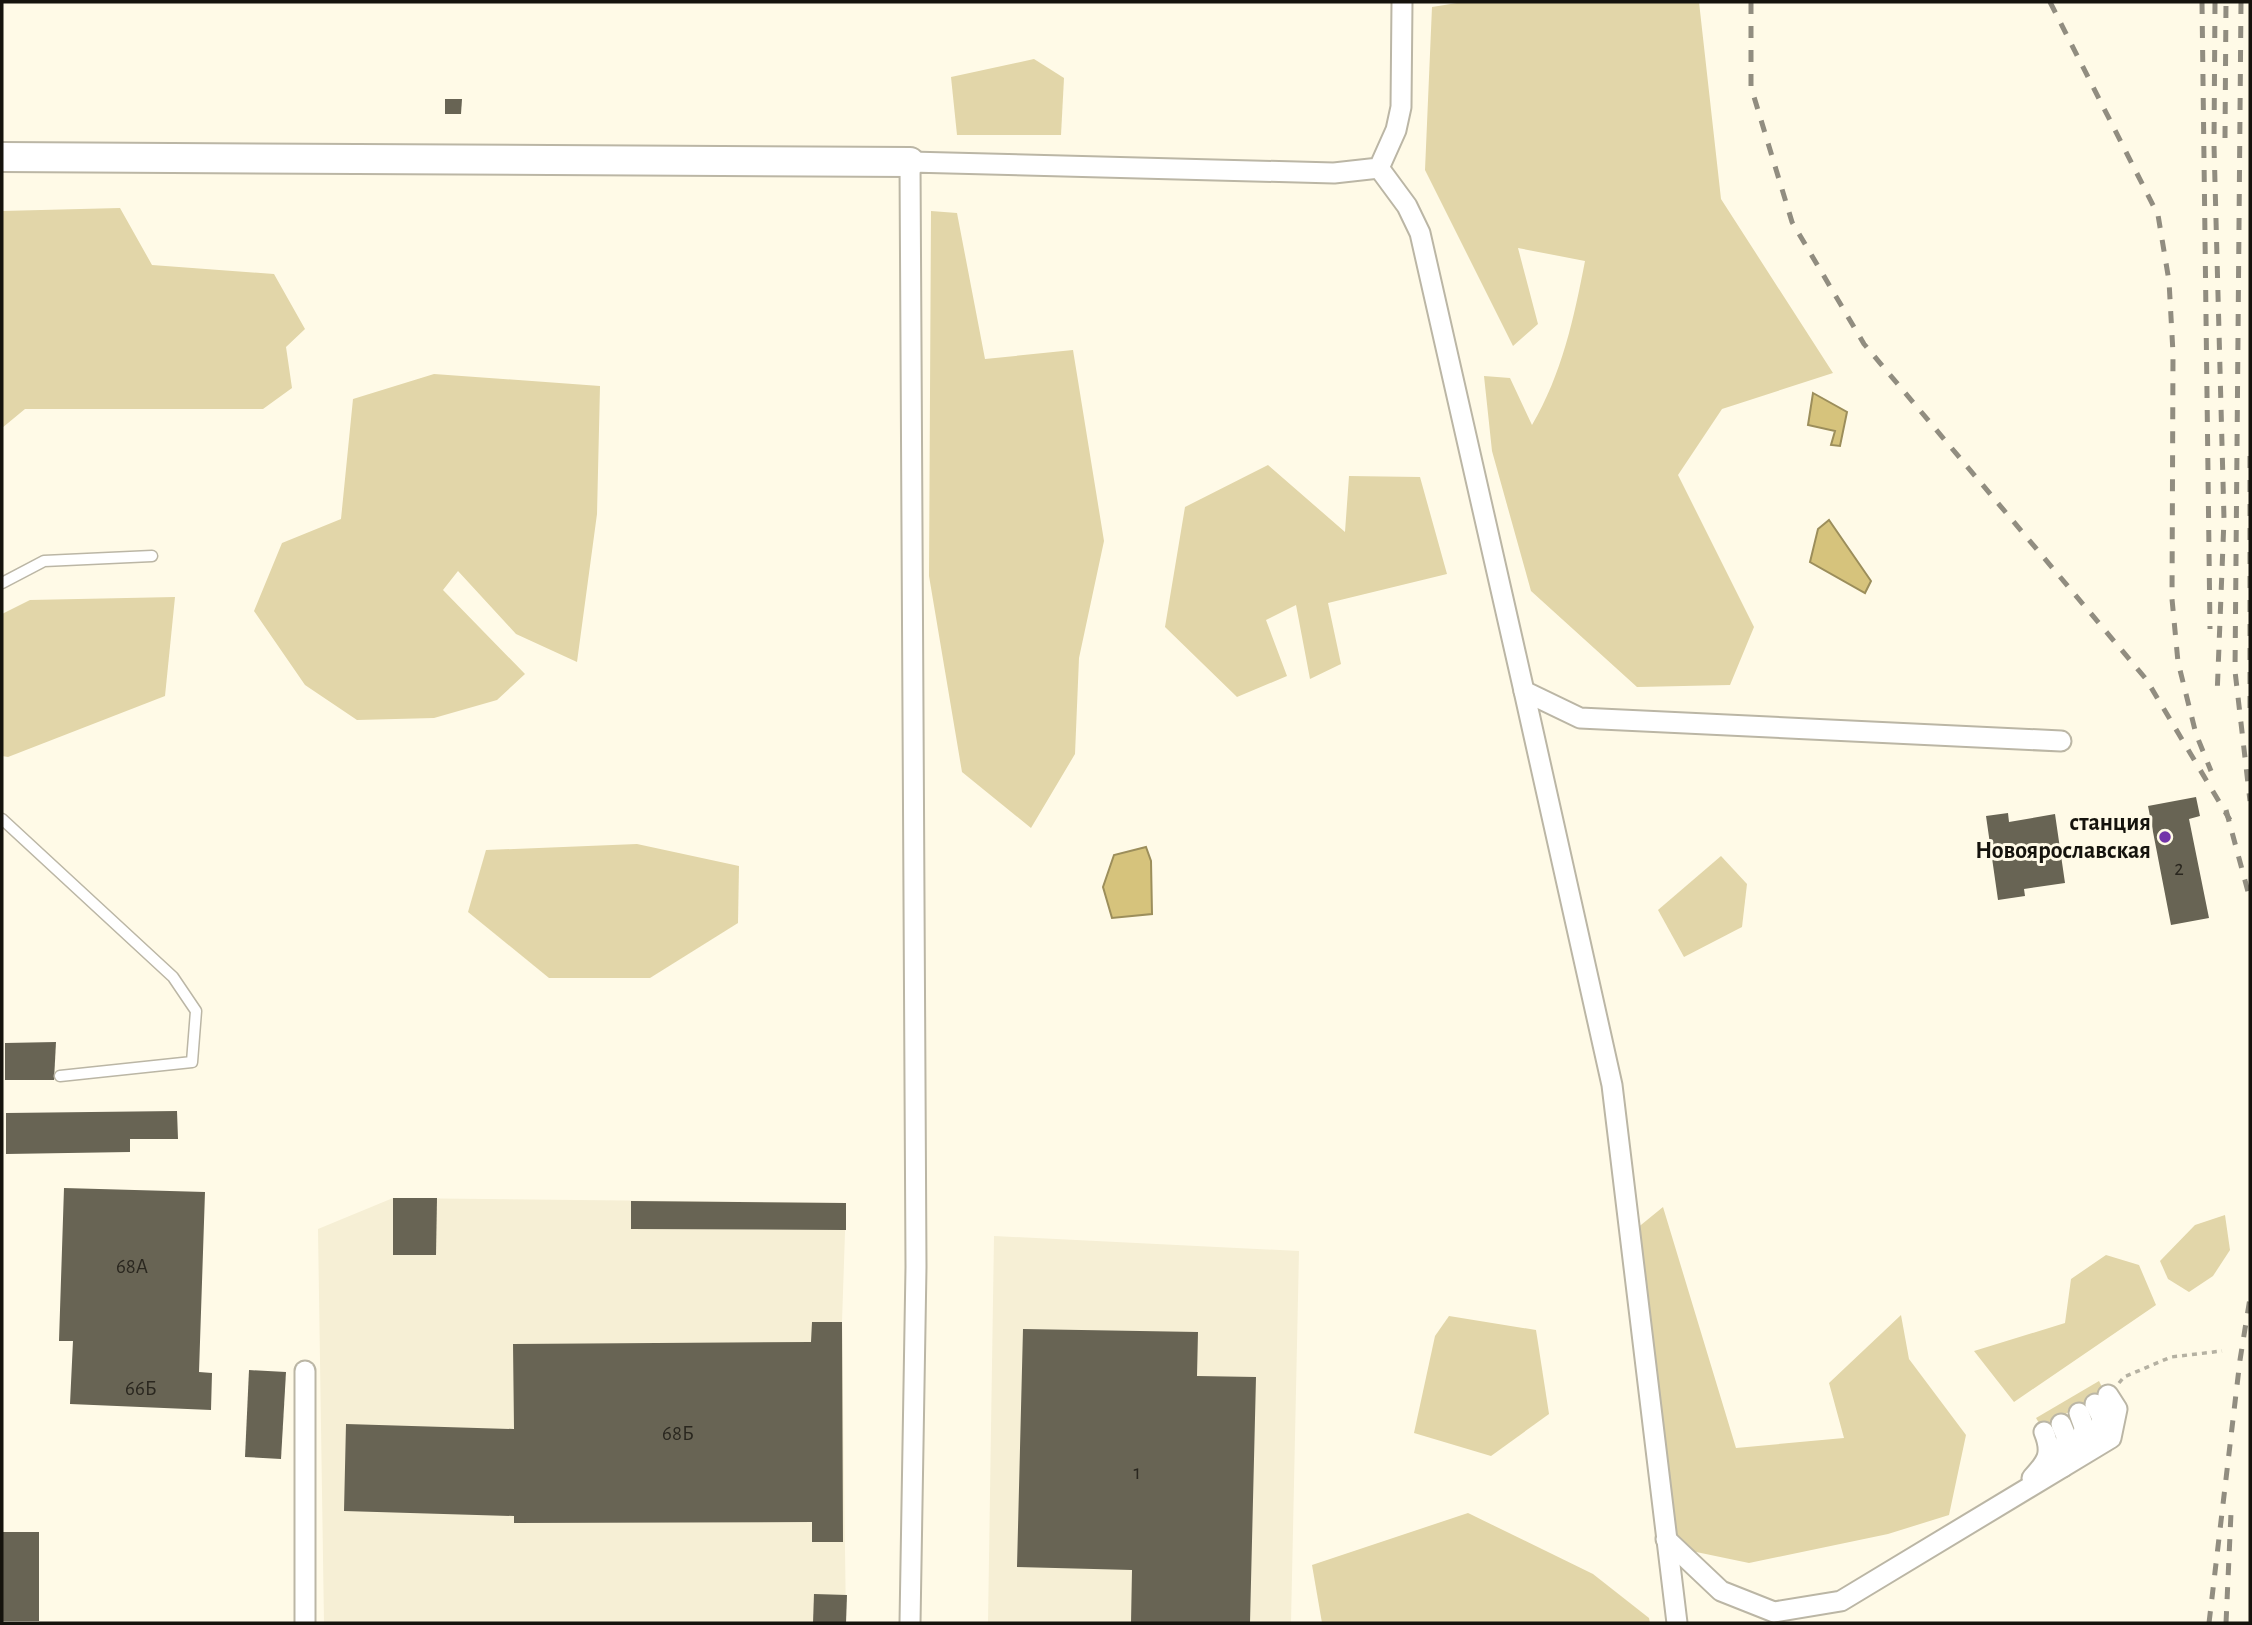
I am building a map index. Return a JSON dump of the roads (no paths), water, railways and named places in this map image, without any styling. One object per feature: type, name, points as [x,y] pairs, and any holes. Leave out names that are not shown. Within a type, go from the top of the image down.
[{"type":"street","points":[[1379,168],[1396,130],[1401,107],[1402,2]]},
{"type":"street","points":[[2,157],[910,162],[1334,173],[1379,168]]},
{"type":"street","points":[[910,162],[916,1240],[910,1623]]},
{"type":"street","points":[[1379,168],[1407,206],[1420,233],[1612,1085],[1677,1623]]},
{"type":"street","points":[[1524,691],[1580,718],[2062,741]]},
{"type":"street","points":[[305,1371],[305,1623]]},
{"type":"street","points":[[1666,1539],[1721,1591],[1774,1612],[1842,1601],[2079,1457],[2111,1437],[2117,1409],[2078,1414],[2050,1448],[2047,1462],[2021,1492]]},
{"type":"street","points":[[2078,1414],[2058,1451],[2079,1457]]},
{"type":"street","points":[[2078,1414],[2084,1427],[2079,1457]]},
{"type":"lane","points":[[2,583],[44,561],[152,556]]},
{"type":"lane","points":[[2,819],[173,977],[196,1011],[192,1062],[60,1076]]},
{"type":"railway","points":[[1751,2],[1751,87],[1792,222],[1864,344],[2146,679],[2230,820]]},
{"type":"railway","points":[[2050,2],[2158,215],[2169,281],[2173,353],[2172,599],[2178,662],[2196,734],[2211,771]]},
{"type":"railway","points":[[2202,2],[2210,629]]},
{"type":"railway","points":[[2215,2],[2214,145],[2224,519],[2217,697]]},
{"type":"railway","points":[[2225,138],[2226,2]]},
{"type":"railway","points":[[2241,2],[2235,671],[2250,801]]},
{"type":"railway","points":[[2250,456],[2250,713]]},
{"type":"railway","points":[[2226,810],[2250,899]]},
{"type":"railway","points":[[2209,1623],[2240,1360],[2250,1298]]},
{"type":"railway","points":[[2226,1623],[2231,1513]]},
{"type":"place","name":"станция Новоярославская","points":[[2165,837]]}]
